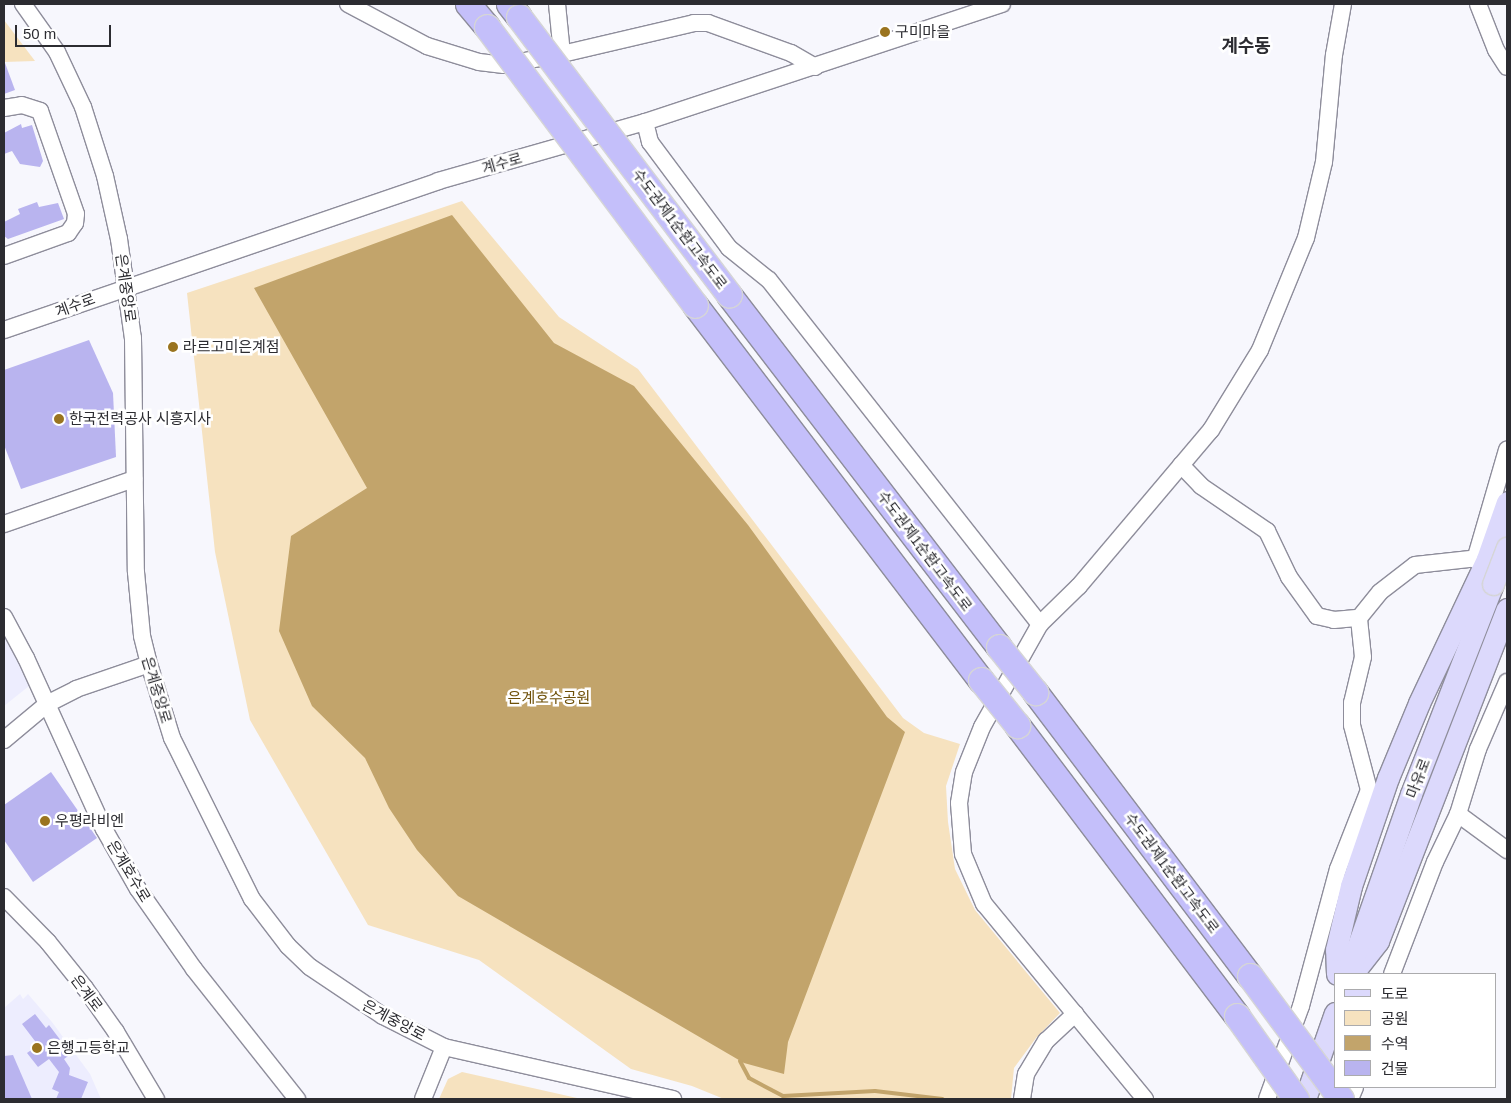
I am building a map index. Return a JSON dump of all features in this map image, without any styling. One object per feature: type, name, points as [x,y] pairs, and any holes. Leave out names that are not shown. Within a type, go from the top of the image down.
[{"type":"highway","points":[[468,4],[695,305],[1017,725],[1237,1016],[1296,1099]]},
{"type":"highway","name":"수도권제1순환고속도로","points":[[514,10],[729,295],[1035,692],[1341,1099]]},
{"type":"main road","points":[[1337,973],[1336,950],[1351,886],[1388,778],[1507,502]]},
{"type":"main road","name":"마유로","points":[[1348,973],[1411,794],[1507,550]]},
{"type":"main road","points":[[1353,973],[1378,941],[1507,608]]},
{"type":"main road","points":[[1305,1099],[1334,1016]]},
{"type":"street","name":"은계중앙로","points":[[23,4],[57,52],[83,107],[112,205],[133,338],[134,479],[139,612],[148,664],[172,738],[232,862],[269,923],[310,968],[347,994],[444,1047],[673,1099]]},
{"type":"street","points":[[348,4],[427,46],[479,62],[504,65],[562,54],[694,23],[708,23],[791,53],[815,67]]},
{"type":"street","points":[[557,4],[562,54]]},
{"type":"street","name":"계수로","points":[[4,330],[438,181],[645,122],[1002,4]]},
{"type":"street","points":[[1145,1099],[984,904],[964,854],[958,802],[964,772],[982,728],[1040,624],[1079,586],[1211,430],[1260,350],[1306,238],[1324,162],[1334,55],[1343,4]]},
{"type":"street","points":[[1478,4],[1496,50],[1507,67]]},
{"type":"street","points":[[4,108],[22,104],[40,111],[76,214],[75,223],[68,233],[4,256]]},
{"type":"street","points":[[645,122],[650,142],[729,248],[769,280],[1040,624]]},
{"type":"street","points":[[1481,559],[1507,450]]},
{"type":"street","points":[[1181,465],[1201,486],[1267,531],[1289,577],[1317,616],[1334,620],[1359,618]]},
{"type":"street","points":[[4,524],[134,479]]},
{"type":"street","points":[[1267,1099],[1301,1006],[1338,869],[1369,790],[1352,725],[1352,703],[1363,657],[1359,618],[1380,592],[1415,565],[1442,560],[1481,559],[1507,550]]},
{"type":"street","name":"은계호수로","points":[[4,617],[47,704],[104,829],[138,889],[189,962],[297,1099]]},
{"type":"street","points":[[4,740],[47,704],[76,689],[148,664]]},
{"type":"street","points":[[1392,973],[1435,862],[1458,814],[1478,749],[1507,682]]},
{"type":"street","points":[[1458,814],[1507,850]]},
{"type":"street","name":"은계로","points":[[4,897],[48,942],[85,988],[116,1032],[156,1099]]},
{"type":"street","points":[[1022,1099],[1026,1074],[1046,1041],[1075,1014]]},
{"type":"street","points":[[423,1099],[444,1047]]},
{"type":"shaded area","points":[[4,630],[29,686],[4,706]]},
{"type":"shaded area","name":"은행고등학교","points":[[20,994],[23,999],[28,994],[52,1022],[90,1074],[101,1099],[4,1099],[4,1008]]},
{"type":"green space","points":[[4,20],[35,61],[4,62]]},
{"type":"green space","name":"은계호수공원","points":[[462,201],[559,317],[638,369],[903,718],[924,733],[960,744],[946,786],[948,822],[955,869],[975,910],[1060,1013],[1036,1038],[1014,1068],[1011,1099],[724,1099],[692,1086],[631,1069],[479,960],[368,925],[250,720],[215,552],[187,293]]},
{"type":"green space","points":[[462,1072],[581,1099],[439,1099],[448,1079]]},
{"type":"water","name":"은계호수공원","points":[[452,215],[554,343],[634,386],[748,525],[887,717],[905,732],[788,1042],[784,1074],[744,1063],[458,896],[417,850],[389,808],[365,758],[312,706],[279,631],[291,536],[367,488],[254,288]]},
{"type":"building","points":[[4,64],[15,90],[4,94]]},
{"type":"building","points":[[21,124],[22,128],[32,125],[43,161],[40,167],[20,164],[12,151],[4,154],[4,133]]},
{"type":"building","points":[[37,202],[39,207],[58,203],[64,219],[8,239],[4,236],[4,222],[20,214],[18,209]]},
{"type":"building","name":"한국전력공사 시흥지사","points":[[89,340],[113,393],[116,457],[21,489],[4,445],[4,370]]},
{"type":"building","name":"우평라비엔","points":[[51,772],[97,838],[33,882],[4,840],[4,805]]},
{"type":"building","points":[[35,1014],[46,1028],[49,1025],[71,1054],[64,1059],[70,1068],[69,1075],[88,1082],[81,1099],[56,1099],[59,1092],[52,1089],[59,1072],[49,1059],[38,1067],[27,1053],[38,1045],[22,1024]]},
{"type":"building","points":[[13,1055],[32,1099],[4,1099],[4,1056]]},
{"type":"waterway","points":[[740,1061],[749,1078],[783,1096],[875,1091],[943,1099]]},
{"type":"place","name":"구미마을","points":[[885,32]]},
{"type":"place","name":"라르고미은계점","points":[[173,347]]},
{"type":"place","name":"한국전력공사 시흥지사","points":[[59,419]]},
{"type":"place","name":"우평라비엔","points":[[45,821]]},
{"type":"place","name":"은행고등학교","points":[[37,1048]]},
{"type":"district","name":"계수동","points":[[1246,46]]}]
